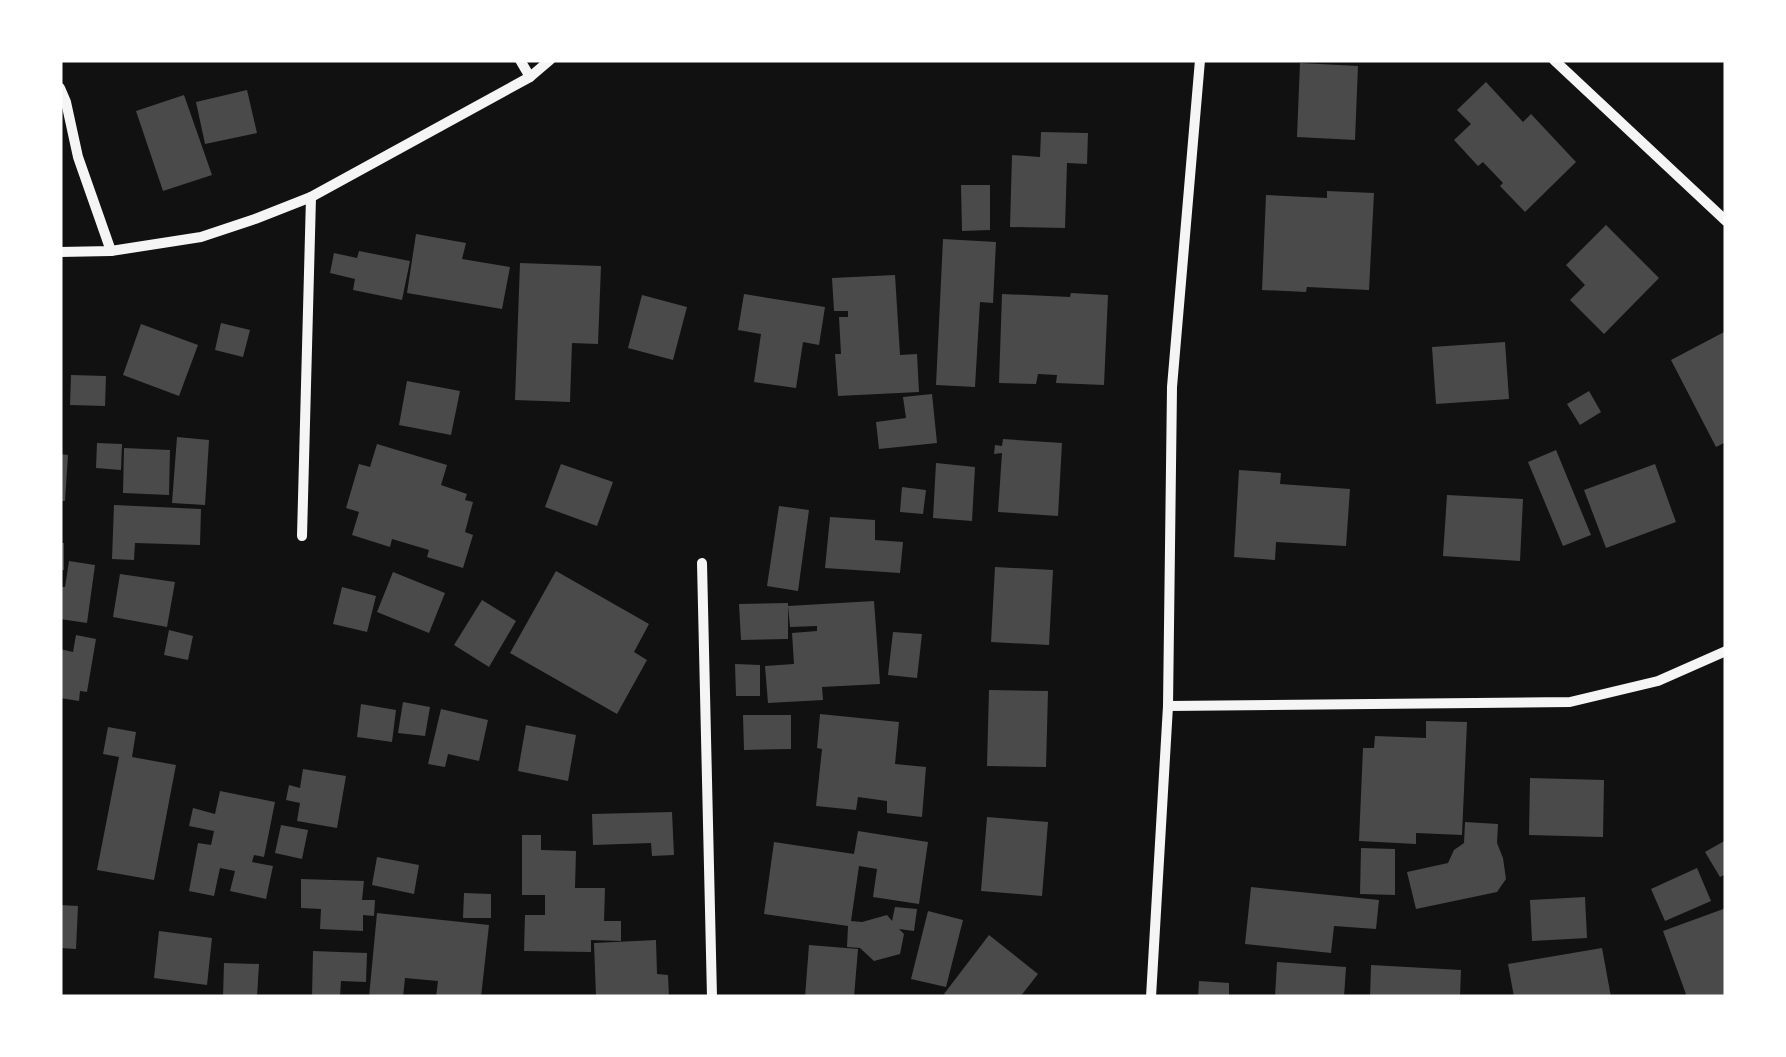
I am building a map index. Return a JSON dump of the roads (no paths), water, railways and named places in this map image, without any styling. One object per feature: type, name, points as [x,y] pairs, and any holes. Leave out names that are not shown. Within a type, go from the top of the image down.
[{"type":"street","points":[[520,60],[530,77]]},
{"type":"street","points":[[60,252],[111,250],[201,237],[311,198],[530,77],[550,60]]},
{"type":"street","points":[[1151,997],[1168,706],[1172,387],[1200,60]]},
{"type":"street","points":[[1554,60],[1726,222]]},
{"type":"street","points":[[60,88],[78,158],[111,250]]},
{"type":"street","points":[[302,536],[311,198]]},
{"type":"street","points":[[702,563],[712,997]]},
{"type":"street","points":[[1168,706],[1570,702],[1658,681],[1726,651]]}]
